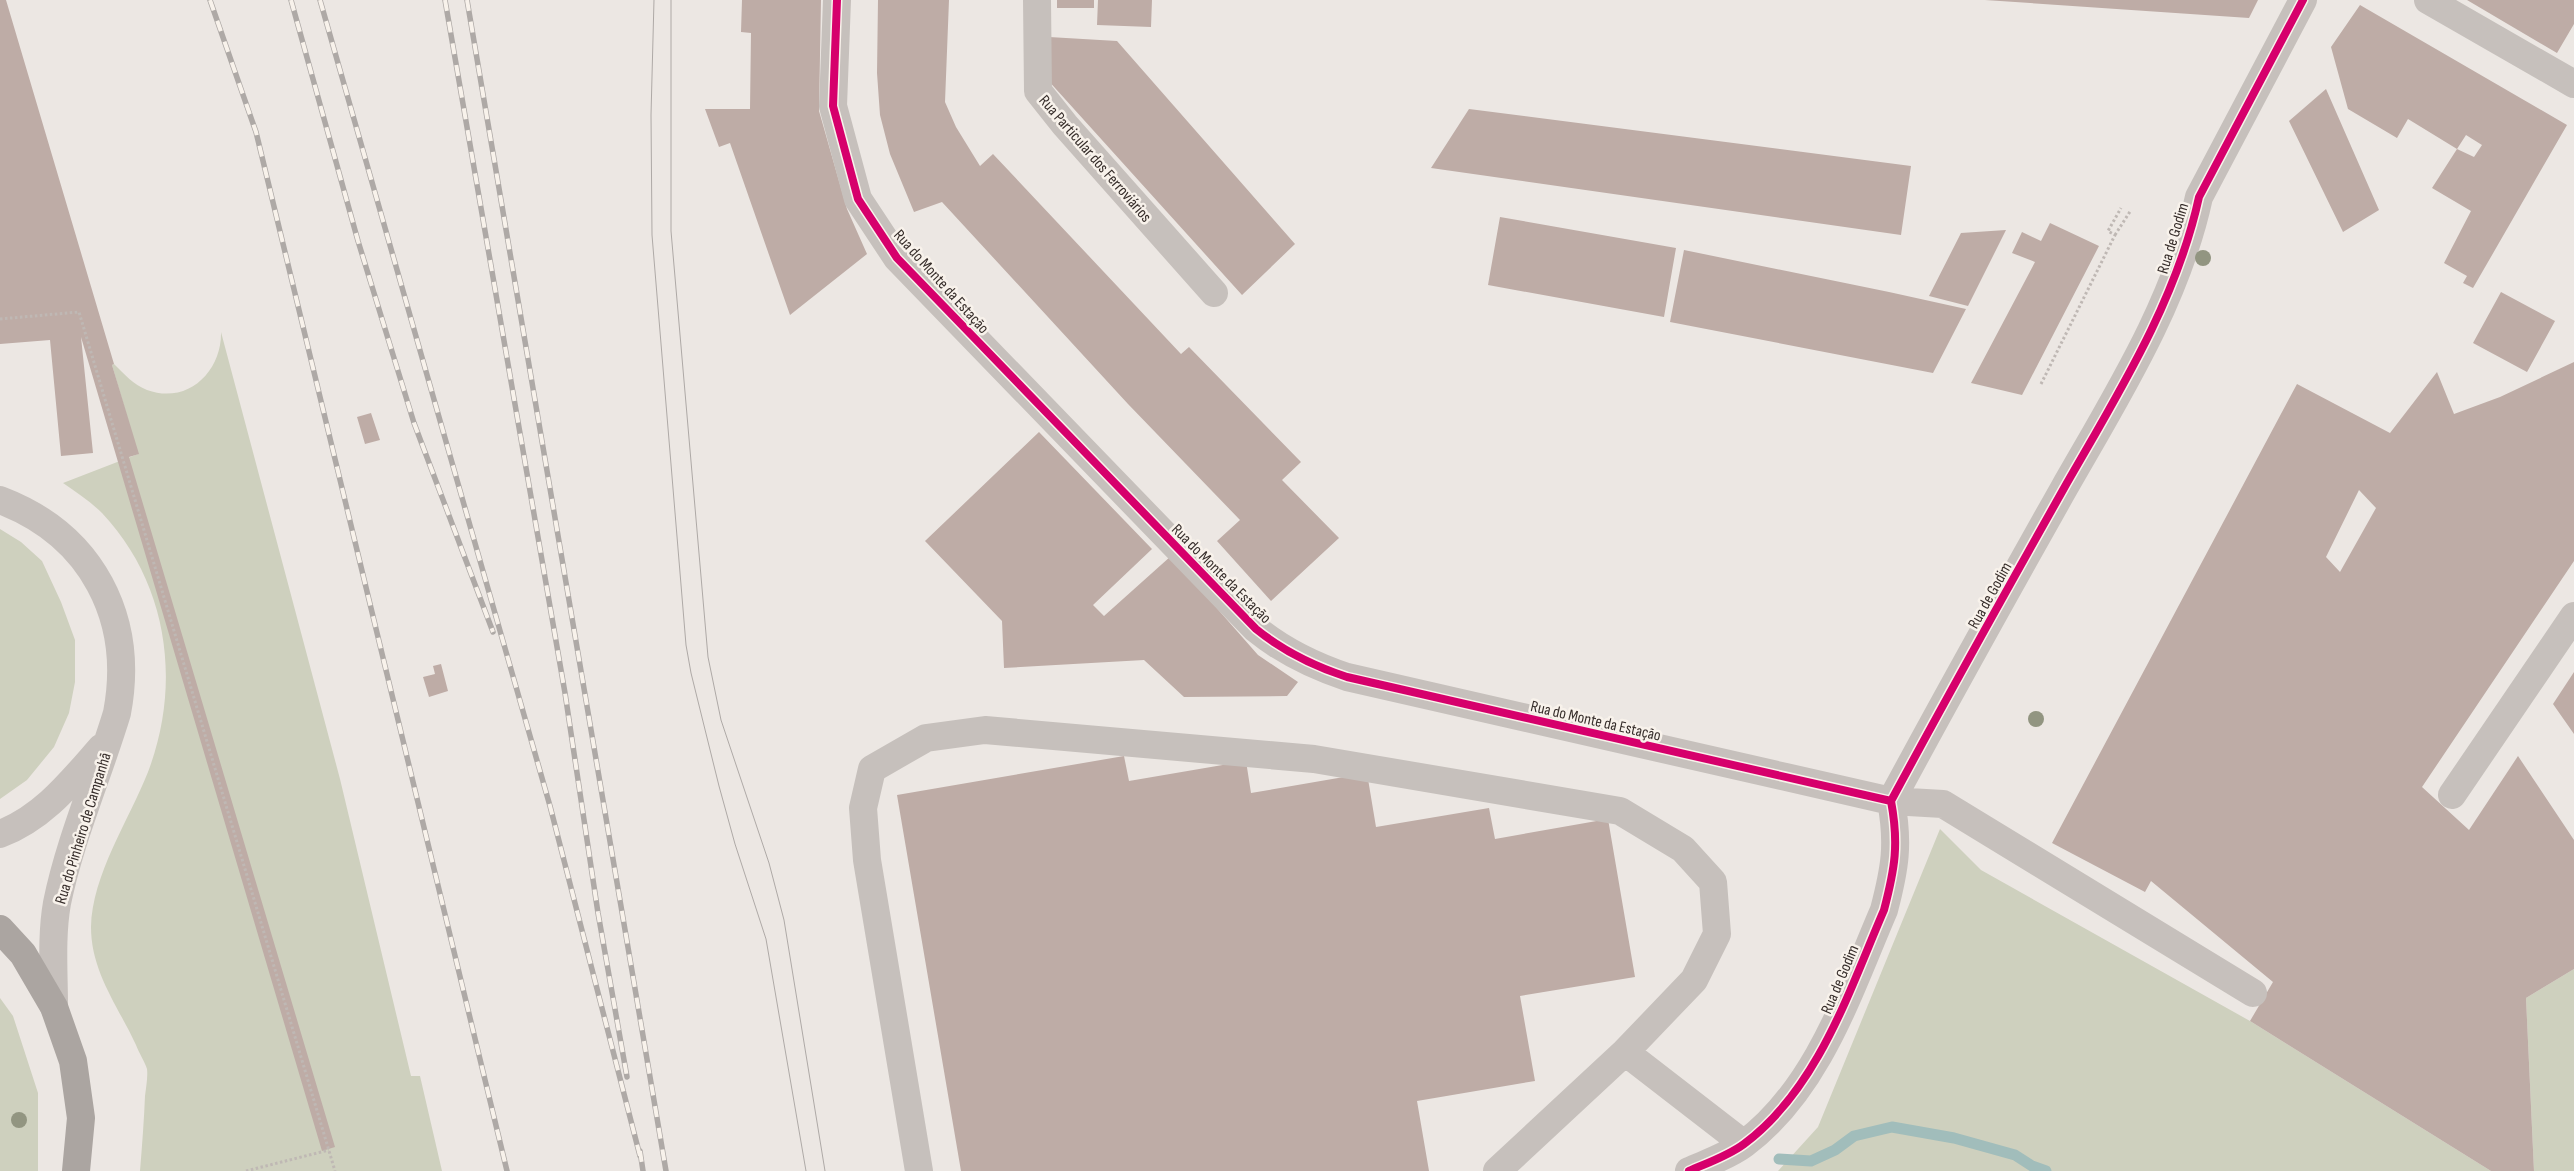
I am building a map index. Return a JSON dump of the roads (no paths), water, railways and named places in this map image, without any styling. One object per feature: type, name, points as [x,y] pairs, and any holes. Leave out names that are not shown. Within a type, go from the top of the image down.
[{"type":"main road","points":[[0,929],[23,954],[54,1007],[73,1061],[81,1118],[76,1171]]},
{"type":"street","name":"Rua do Monte da Estação","points":[[837,0],[833,106],[858,199],[871,221],[898,258],[1256,630],[1273,643],[1316,667],[1346,677],[1891,801],[1943,804],[2253,993]]},
{"type":"street","name":"Rua Particular dos Ferroviários","points":[[1037,0],[1038,90],[1065,125],[1214,293]]},
{"type":"street","name":"Rua de Godim","points":[[1689,1171],[1744,1144],[1783,1106],[1823,1051],[1884,910],[1896,858],[1896,829],[1891,801],[2118,394],[2150,332],[2168,297],[2192,227],[2199,197],[2303,0]]},
{"type":"street","points":[[2428,0],[2574,84]]},
{"type":"street","name":"Rua do Pinheiro de Campanhã","points":[[0,500],[26,512],[65,539],[98,580],[110,601],[118,628],[122,657],[122,687],[109,740],[65,870],[57,905],[54,941],[54,1007]]},
{"type":"street","points":[[2452,795],[2574,616]]},
{"type":"street","points":[[918,1171],[867,860],[863,808],[872,769],[926,738],[985,730],[1314,759],[1620,811],[1683,849],[1713,882],[1717,934],[1694,980],[1625,1052],[1497,1171]]},
{"type":"street","name":"Rua do Pinheiro de Campanhã","points":[[0,834],[33,818],[109,740]]},
{"type":"street","points":[[1625,1052],[1744,1144]]},
{"type":"waterway","points":[[1779,1159],[1811,1161],[1835,1150],[1854,1136],[1892,1127],[1954,1138],[2015,1155],[2032,1166],[2046,1171]]},
{"type":"tram line","points":[[654,0],[651,115],[652,235],[686,645],[691,673],[719,786],[735,844],[766,939],[806,1171]]},
{"type":"tram line","points":[[671,0],[671,231],[708,657],[721,720],[769,863],[784,920],[825,1171]]},
{"type":"railway","points":[[210,0],[256,132],[507,1171]]},
{"type":"railway","points":[[291,0],[358,241],[414,423],[493,632]]},
{"type":"railway","points":[[320,0],[550,806],[640,1156]]},
{"type":"railway","points":[[445,0],[565,693],[598,913],[627,1077]]},
{"type":"railway","points":[[467,0],[666,1171]]},
{"type":"railway","points":[[640,1151],[643,1171]]}]
